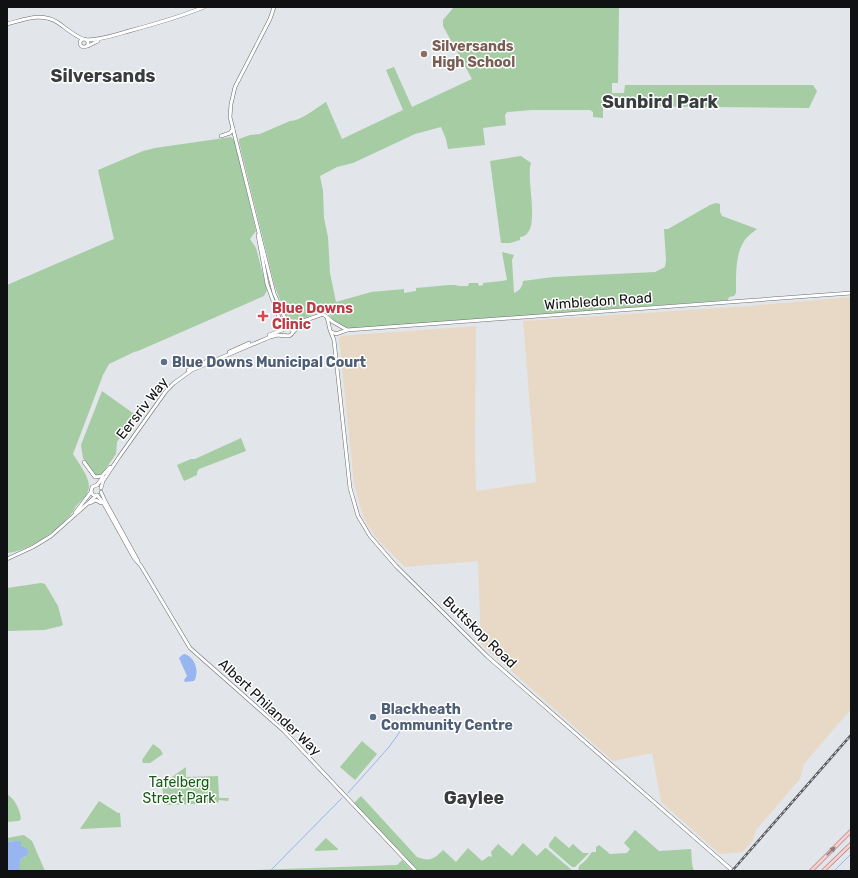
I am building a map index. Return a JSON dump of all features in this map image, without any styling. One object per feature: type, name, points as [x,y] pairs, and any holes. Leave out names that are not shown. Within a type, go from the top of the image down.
[{"type":"main road","points":[[811,871],[851,831]]},
{"type":"main road","points":[[824,871],[851,844]]},
{"type":"street","points":[[80,43],[85,40],[103,38],[178,17],[204,7]]},
{"type":"street","points":[[274,7],[270,19],[233,93],[230,111],[257,228],[274,293],[288,326],[292,328],[293,332]]},
{"type":"street","points":[[7,24],[34,17],[55,21],[72,34],[84,47],[103,38]]},
{"type":"street","points":[[72,34],[88,42],[88,46]]},
{"type":"street","points":[[221,136],[230,133],[233,128]]},
{"type":"street","points":[[257,228],[258,242],[267,284],[281,323],[282,333],[285,336],[290,336],[304,321]]},
{"type":"street","name":"Wimbledon Road","points":[[338,333],[347,330],[851,293]]},
{"type":"street","points":[[282,330],[285,326],[304,321],[321,314],[347,330]]},
{"type":"street","points":[[327,317],[332,332],[338,333],[340,326]]},
{"type":"street","points":[[330,327],[334,323]]},
{"type":"street","name":"Eersriv Way","points":[[91,492],[92,487],[97,485],[165,390],[177,377],[200,364],[282,330]]},
{"type":"street","name":"Buttskop Road","points":[[332,332],[350,488],[358,516],[370,536],[387,556],[488,657],[733,871]]},
{"type":"street","name":"Buttskop Road","points":[[334,340],[338,333]]},
{"type":"street","name":"Eersriv Way","points":[[96,496],[101,490],[105,477],[126,446],[166,391],[178,379],[192,370],[270,337],[285,336]]},
{"type":"street","points":[[84,462],[95,477],[102,476],[110,467]]},
{"type":"street","points":[[97,485],[101,490]]},
{"type":"street","name":"Albert Philander Way","points":[[101,490],[104,501],[190,648],[284,731],[416,871]]},
{"type":"street","points":[[73,517],[91,492]]},
{"type":"street","name":"Albert Philander Way","points":[[91,492],[107,510],[134,558],[141,566]]},
{"type":"street","points":[[77,514],[96,496]]},
{"type":"street","points":[[7,558],[33,547],[51,536],[95,500],[99,501],[107,510]]},
{"type":"shaded area","points":[[851,297],[851,709],[804,764],[800,779],[756,830],[753,840],[743,852],[720,854],[661,802],[652,753],[613,761],[481,644],[478,561],[405,567],[378,540],[366,523],[354,484],[339,338],[341,336],[476,326],[476,491],[536,482],[523,321],[748,306]]},
{"type":"green space","points":[[454,7],[619,7],[618,83],[612,83],[612,93],[624,93],[625,85],[813,85],[817,91],[809,108],[603,106],[603,118],[593,117],[593,112],[590,110],[532,110],[507,112],[505,115],[506,125],[483,128],[485,145],[448,149],[441,127],[415,134],[353,163],[337,167],[320,176],[323,191],[324,218],[328,237],[330,273],[336,302],[371,292],[404,289],[404,293],[416,291],[416,288],[449,285],[468,286],[469,283],[478,283],[479,286],[483,285],[483,283],[507,280],[502,252],[514,255],[512,260],[514,293],[518,291],[523,281],[553,277],[655,272],[665,267],[664,229],[668,229],[716,203],[720,204],[720,212],[722,216],[757,229],[749,235],[740,248],[736,267],[736,293],[734,296],[729,297],[728,300],[349,329],[333,320],[325,309],[293,323],[289,322],[275,287],[239,139],[250,135],[260,134],[290,121],[299,119],[326,102],[342,139],[403,110],[386,70],[394,67],[412,107],[472,79],[443,26],[443,20]]},
{"type":"green space","points":[[231,137],[235,141],[256,231],[250,239],[256,248],[267,290],[264,296],[109,364],[103,375],[73,454],[83,469],[89,483],[87,492],[72,513],[52,533],[25,548],[7,553],[7,285],[114,239],[98,170],[143,151],[155,148]]},
{"type":"green space","points":[[521,156],[531,163],[531,227],[527,234],[520,237],[520,240],[510,243],[501,243],[490,161]]},
{"type":"green space","points":[[102,391],[137,416],[117,442],[116,454],[102,474],[97,476],[93,473],[83,458],[81,445]]},
{"type":"green space","points":[[241,438],[246,451],[199,469],[197,475],[184,481],[177,465],[191,459],[195,459]]},
{"type":"green space","points":[[41,583],[45,584],[58,606],[63,625],[44,630],[7,631],[7,588]]},
{"type":"green space","points":[[362,741],[377,754],[355,780],[340,767]]},
{"type":"green space","points":[[153,744],[160,749],[163,754],[150,763],[143,763],[142,760]]},
{"type":"green space","name":"Tafelberg Street Park","points":[[186,767],[186,777],[218,776],[219,798],[229,798],[228,801],[219,800],[218,803],[164,805],[162,784]]},
{"type":"green space","points":[[7,794],[15,802],[20,812],[21,819],[19,821],[7,822]]},
{"type":"green space","points":[[361,796],[417,857],[432,859],[443,850],[456,862],[468,848],[482,861],[489,856],[492,857],[491,852],[498,844],[512,856],[523,843],[537,856],[546,848],[573,871],[417,871],[354,803]]},
{"type":"green space","points":[[99,801],[120,813],[121,827],[80,829]]},
{"type":"green space","points":[[635,830],[659,851],[691,849],[694,871],[578,871],[579,866],[592,852],[596,852],[596,847],[599,845],[610,854],[627,853],[630,849],[624,843]]},
{"type":"green space","points":[[24,835],[32,841],[45,871],[19,871],[20,861],[25,857],[25,847],[22,847],[15,841],[7,842],[7,838]]},
{"type":"green space","points":[[555,836],[569,848],[573,844],[583,853],[589,853],[575,867],[572,867],[549,847],[549,844]]},
{"type":"green space","points":[[326,838],[338,850],[315,851],[315,849]]},
{"type":"green space","points":[[402,860],[413,871],[226,871],[397,865]]},
{"type":"water","points":[[184,654],[188,655],[194,661],[197,674],[194,681],[185,682],[184,680],[187,676],[179,658]]},
{"type":"water","points":[[21,841],[21,846],[27,848],[28,854],[20,860],[19,871],[9,871],[7,867],[7,842]]},
{"type":"waterway","points":[[348,793],[389,747],[404,726]]},
{"type":"waterway","points":[[270,871],[342,798]]},
{"type":"waterway","points":[[834,871],[851,854]]},
{"type":"railway","points":[[732,871],[851,735]]},
{"type":"place","name":"Silversands High School","points":[[424,54]]},
{"type":"place","name":"Blue Downs Clinic","points":[[263,316]]},
{"type":"place","name":"Blue Downs Municipal Court","points":[[164,362]]},
{"type":"place","name":"Blackheath Community Centre","points":[[373,717]]},
{"type":"district","name":"Silversands","points":[[103,76]]},
{"type":"district","name":"Sunbird Park","points":[[660,102]]},
{"type":"district","name":"Gaylee","points":[[474,798]]}]
